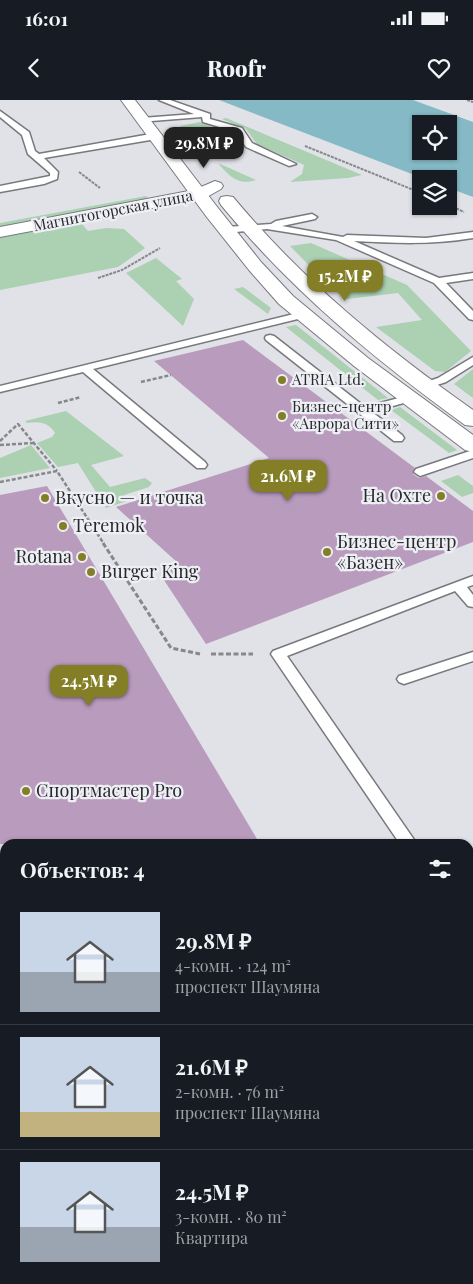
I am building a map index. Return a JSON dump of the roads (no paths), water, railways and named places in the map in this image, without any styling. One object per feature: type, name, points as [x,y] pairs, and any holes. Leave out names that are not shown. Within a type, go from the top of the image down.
[{"type":"street","points":[[128,100],[142,120],[201,188],[226,230],[272,285],[302,315],[418,392],[473,420]]},
{"type":"street","points":[[149,100],[174,133]]},
{"type":"street","points":[[201,188],[203,171]]},
{"type":"street","points":[[201,188],[258,226],[298,282],[473,445]]},
{"type":"street","name":"Магнитогорская улица","points":[[0,218],[201,188]]},
{"type":"street","name":"Магнитогорская улица","points":[[0,232],[201,188]]},
{"type":"lane","points":[[162,100],[207,116]]},
{"type":"lane","points":[[0,113],[26,134],[29,147],[54,172],[54,177],[44,181],[0,189]]},
{"type":"lane","points":[[142,120],[207,116]]},
{"type":"lane","points":[[207,116],[206,120],[239,130],[249,145],[292,164]]},
{"type":"lane","points":[[37,157],[156,136]]},
{"type":"lane","points":[[226,230],[312,217]]},
{"type":"lane","points":[[258,226],[338,238],[412,241],[452,240],[473,235]]},
{"type":"lane","points":[[338,238],[438,280],[473,317]]},
{"type":"lane","points":[[438,280],[473,276]]},
{"type":"lane","points":[[0,389],[302,315]]},
{"type":"lane","points":[[270,338],[398,438]]},
{"type":"lane","points":[[363,411],[418,392],[442,380],[473,360]]},
{"type":"lane","points":[[85,368],[201,465]]},
{"type":"lane","points":[[420,472],[473,454]]},
{"type":"lane","points":[[405,839],[278,654],[473,580]]},
{"type":"lane","points":[[458,586],[473,602]]},
{"type":"lane","points":[[404,679],[473,656]]},
{"type":"water","points":[[219,100],[413,100],[454,115],[412,115],[412,160],[457,160],[457,116],[473,122],[473,197],[457,191],[457,170],[412,170],[412,174]]},
{"type":"place","name":"ATRIA Ltd.","points":[[282,380]]},
{"type":"place","name":"Бизнес-центр «Аврора Сити»","points":[[282,416]]},
{"type":"place","name":"На Охте","points":[[441,496]]},
{"type":"place","name":"Вкусно — и точка","points":[[45,498]]},
{"type":"place","name":"Teremok","points":[[63,526]]},
{"type":"place","name":"Бизнес-центр «Базен»","points":[[327,552]]},
{"type":"place","name":"Rotana","points":[[82,557]]},
{"type":"place","name":"Burger King","points":[[91,572]]},
{"type":"place","name":"Спортмастер Pro","points":[[26,791]]}]
